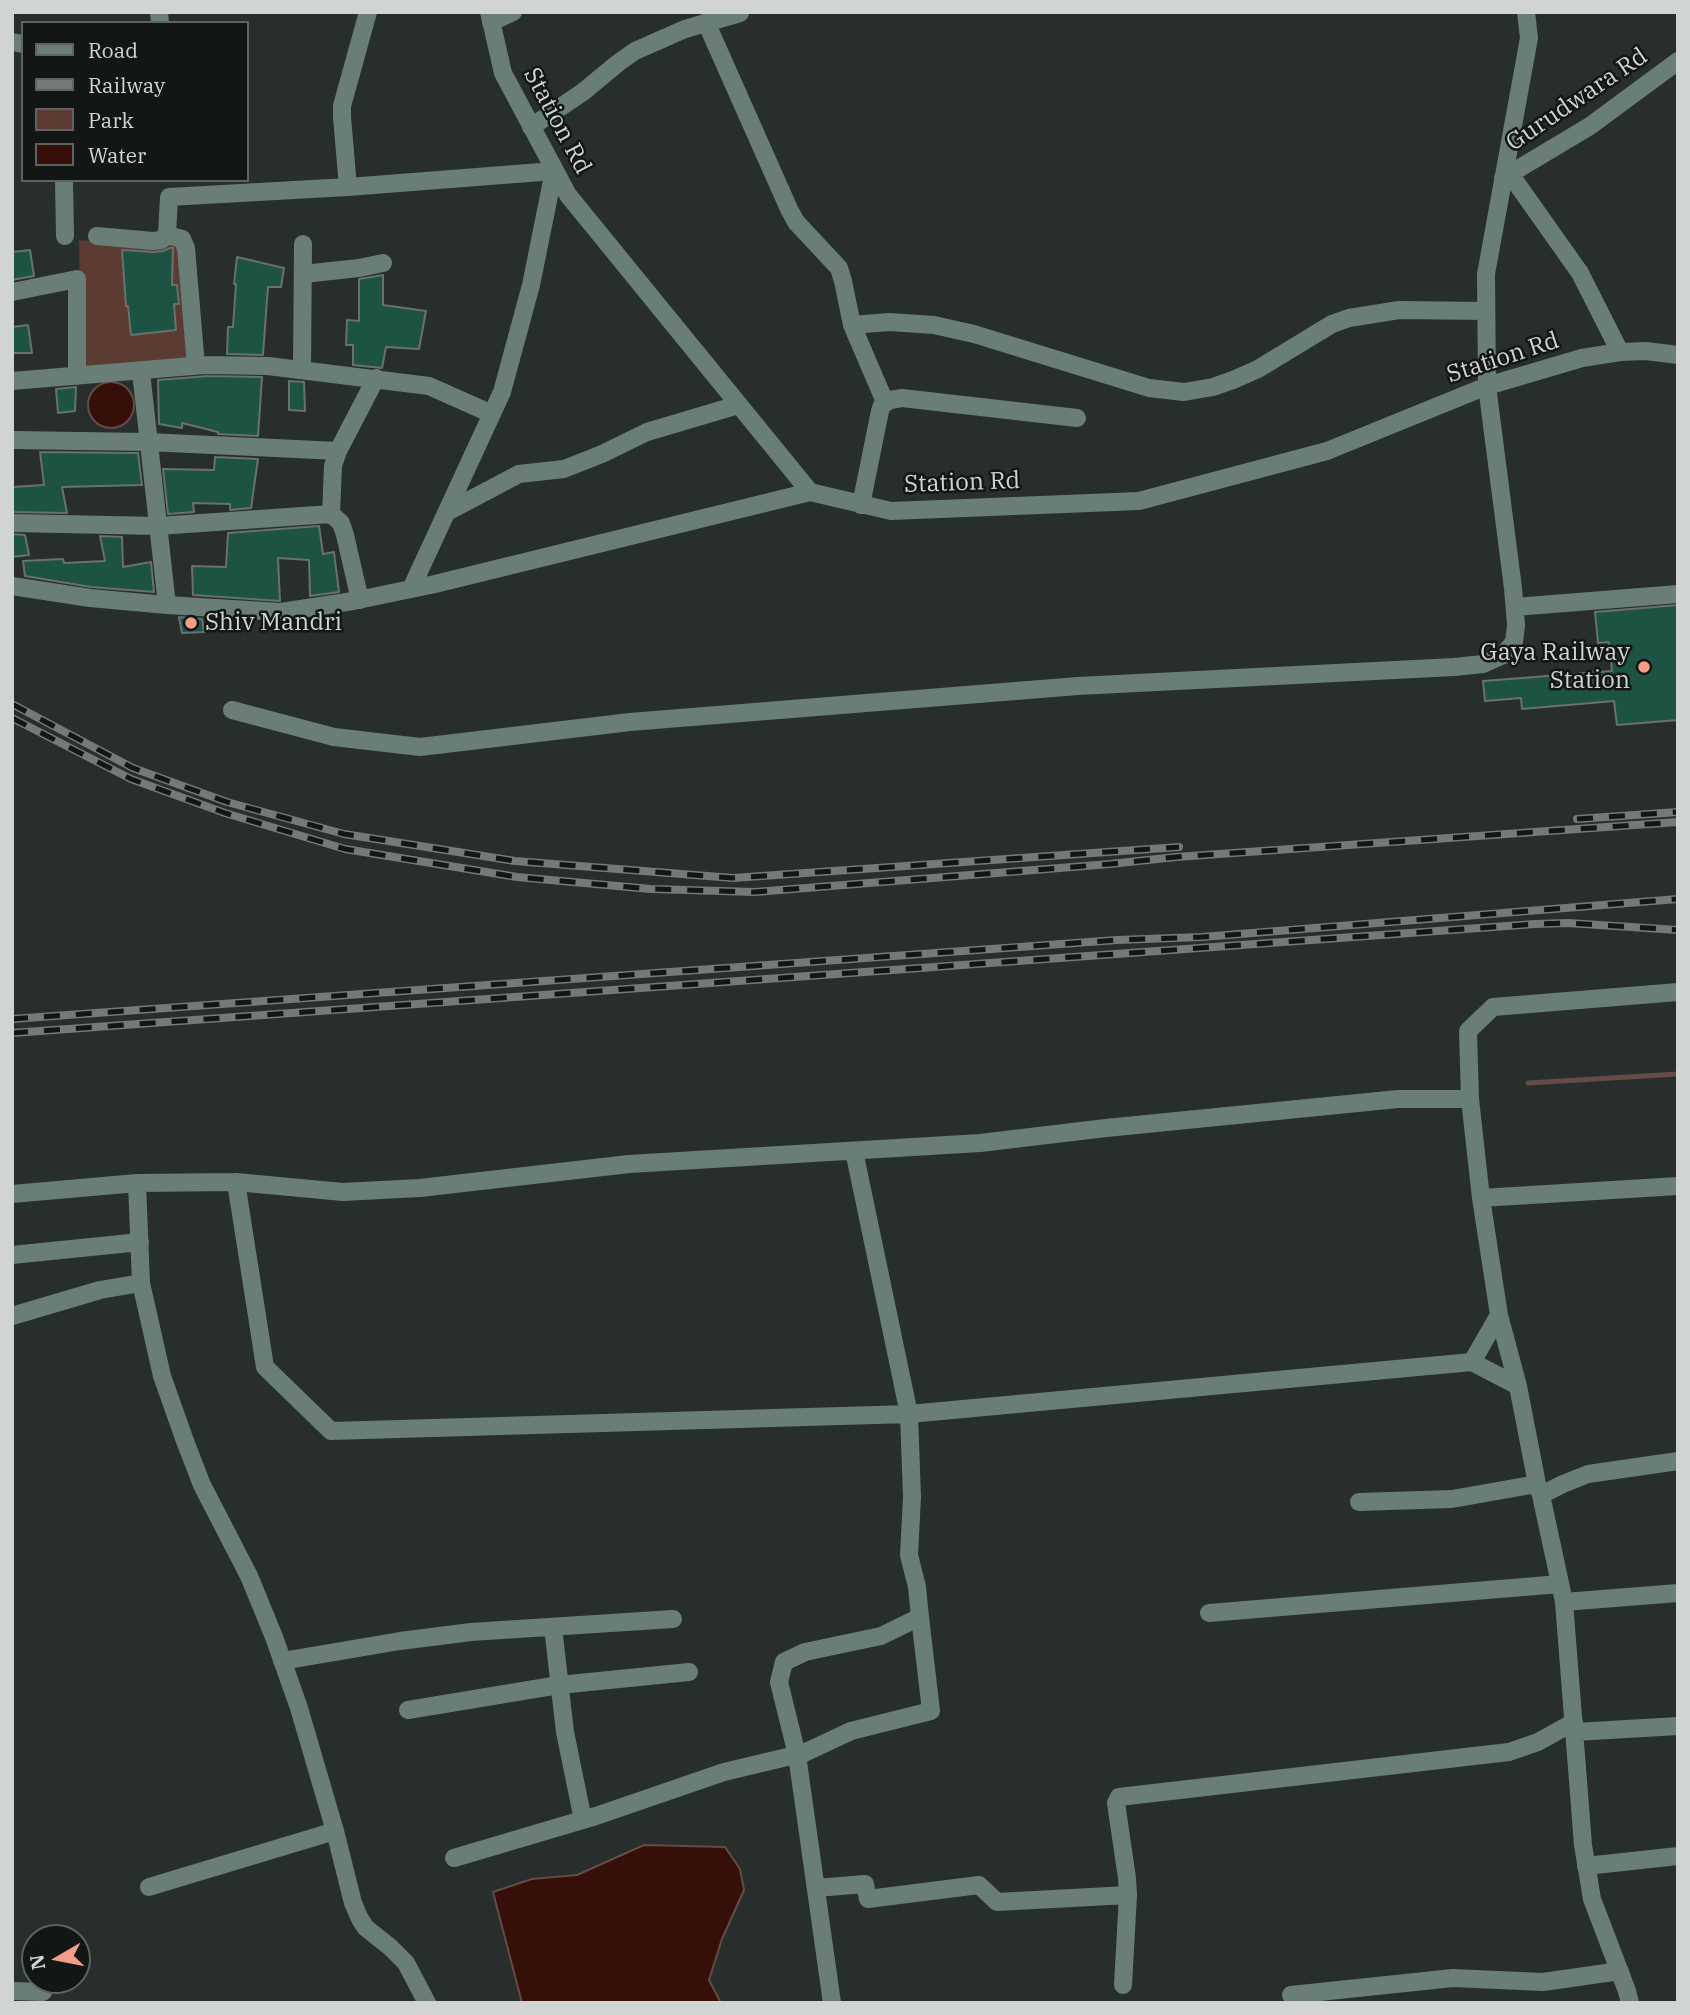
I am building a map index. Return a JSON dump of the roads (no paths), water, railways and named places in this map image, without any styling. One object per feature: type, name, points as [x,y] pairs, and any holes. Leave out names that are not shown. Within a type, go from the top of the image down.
[{"type":"street","points":[[348,187],[342,106],[368,12]]},
{"type":"street","points":[[490,17],[513,12]]},
{"type":"street","points":[[232,710],[334,737],[420,747],[630,722],[1078,686],[1454,667],[1483,664],[1503,655],[1514,642],[1516,625],[1486,386],[1486,274],[1507,176],[1529,38],[1526,12]]},
{"type":"street","points":[[531,127],[583,92],[626,56],[685,29],[740,13]]},
{"type":"street","name":"Station Rd","points":[[490,17],[503,73],[568,195],[810,492],[891,510],[1139,502],[1327,451],[1486,386],[1582,358],[1646,351],[1678,355]]},
{"type":"street","points":[[706,22],[789,209],[801,228],[839,268],[852,325],[885,402]]},
{"type":"street","name":"Gurudwara Rd","points":[[1507,176],[1590,126],[1678,61]]},
{"type":"street","points":[[97,236],[161,240],[167,235],[168,188],[348,187],[554,171],[531,285],[502,392],[411,589]]},
{"type":"street","points":[[1507,176],[1580,273],[1620,352]]},
{"type":"street","points":[[64,182],[65,236]]},
{"type":"street","points":[[167,235],[182,239],[186,248],[196,366]]},
{"type":"street","points":[[302,369],[303,244]]},
{"type":"street","points":[[303,274],[383,263]]},
{"type":"street","points":[[12,292],[77,279],[77,376]]},
{"type":"street","points":[[852,325],[889,322],[934,325],[974,334],[1149,388],[1184,392],[1213,387],[1245,375],[1332,324],[1349,318],[1399,310],[1486,311]]},
{"type":"street","points":[[12,381],[196,366],[268,366],[429,386],[492,414]]},
{"type":"street","points":[[141,372],[167,606]]},
{"type":"street","points":[[331,514],[333,466],[376,378]]},
{"type":"street","points":[[861,505],[880,411],[885,402],[902,398],[1077,418]]},
{"type":"street","points":[[447,512],[519,474],[564,469],[647,432],[738,405]]},
{"type":"street","points":[[12,440],[148,442],[338,452]]},
{"type":"street","points":[[12,586],[167,606],[281,612],[411,589],[810,492]]},
{"type":"street","points":[[12,523],[158,526],[331,514],[341,523],[360,600]]},
{"type":"street","points":[[1515,607],[1678,594]]},
{"type":"street","points":[[1630,2003],[1592,1899],[1586,1866],[1564,1602],[1518,1386],[1499,1315],[1481,1198],[1470,1099],[1468,1031],[1493,1007],[1678,992]]},
{"type":"street","points":[[12,1194],[137,1183],[236,1182],[343,1192],[420,1188],[629,1164],[980,1143],[1398,1099],[1470,1099]]},
{"type":"street","points":[[454,1858],[583,1820],[724,1772],[797,1755],[851,1731],[931,1711],[917,1587],[909,1556],[912,1497],[909,1414],[854,1151]]},
{"type":"street","points":[[236,1182],[265,1367],[331,1431],[909,1414],[1472,1362],[1518,1386]]},
{"type":"street","points":[[137,1183],[141,1283],[162,1376],[202,1485],[249,1576],[282,1661],[299,1709],[359,1919],[406,1963],[427,2003]]},
{"type":"street","points":[[1481,1198],[1678,1186]]},
{"type":"street","points":[[12,1255],[139,1242]]},
{"type":"street","points":[[12,1316],[100,1290],[141,1283]]},
{"type":"street","points":[[1472,1362],[1499,1315]]},
{"type":"street","points":[[1359,1502],[1452,1499],[1539,1490],[1588,1474],[1678,1461]]},
{"type":"street","points":[[1209,1613],[1560,1584]]},
{"type":"street","points":[[1564,1602],[1678,1593]]},
{"type":"street","points":[[832,2003],[797,1755],[779,1682],[784,1662],[805,1652],[881,1636],[920,1617]]},
{"type":"street","points":[[282,1661],[471,1632],[673,1619]]},
{"type":"street","points":[[553,1627],[565,1732],[583,1820]]},
{"type":"street","points":[[408,1710],[559,1685],[689,1672]]},
{"type":"street","points":[[1123,1985],[1128,1895],[1116,1803],[1121,1796],[1509,1752],[1574,1727],[1678,1726]]},
{"type":"street","points":[[149,1887],[335,1831]]},
{"type":"street","points":[[1586,1866],[1678,1856]]},
{"type":"street","points":[[816,1888],[865,1884],[868,1899],[979,1885],[997,1902],[1128,1895]]},
{"type":"street","points":[[1291,1995],[1453,1978],[1543,1982],[1620,1971]]},
{"type":"water","points":[[111,382],[127,389],[134,405],[127,421],[111,428],[95,421],[88,405],[95,389]]},
{"type":"water","points":[[644,1845],[725,1847],[740,1869],[744,1890],[722,1939],[709,1980],[721,2003],[522,2003],[493,1892],[532,1879],[577,1875]]},
{"type":"waterway","points":[[1528,1083],[1678,1074]]},
{"type":"railway","points":[[12,704],[133,768],[227,802],[344,834],[515,861],[733,878],[1179,847]]},
{"type":"railway","points":[[12,718],[131,779],[225,813],[345,849],[517,877],[651,889],[755,892],[1176,857],[1678,822]]},
{"type":"railway","points":[[1577,819],[1678,812]]},
{"type":"railway","points":[[12,1019],[1117,940],[1202,937],[1678,899]]},
{"type":"railway","points":[[12,1033],[1535,924],[1568,923],[1678,930]]},
{"type":"place","name":"Shiv Mandri","points":[[191,623]]},
{"type":"place","name":"Gaya Railway Station","points":[[1644,667]]}]
